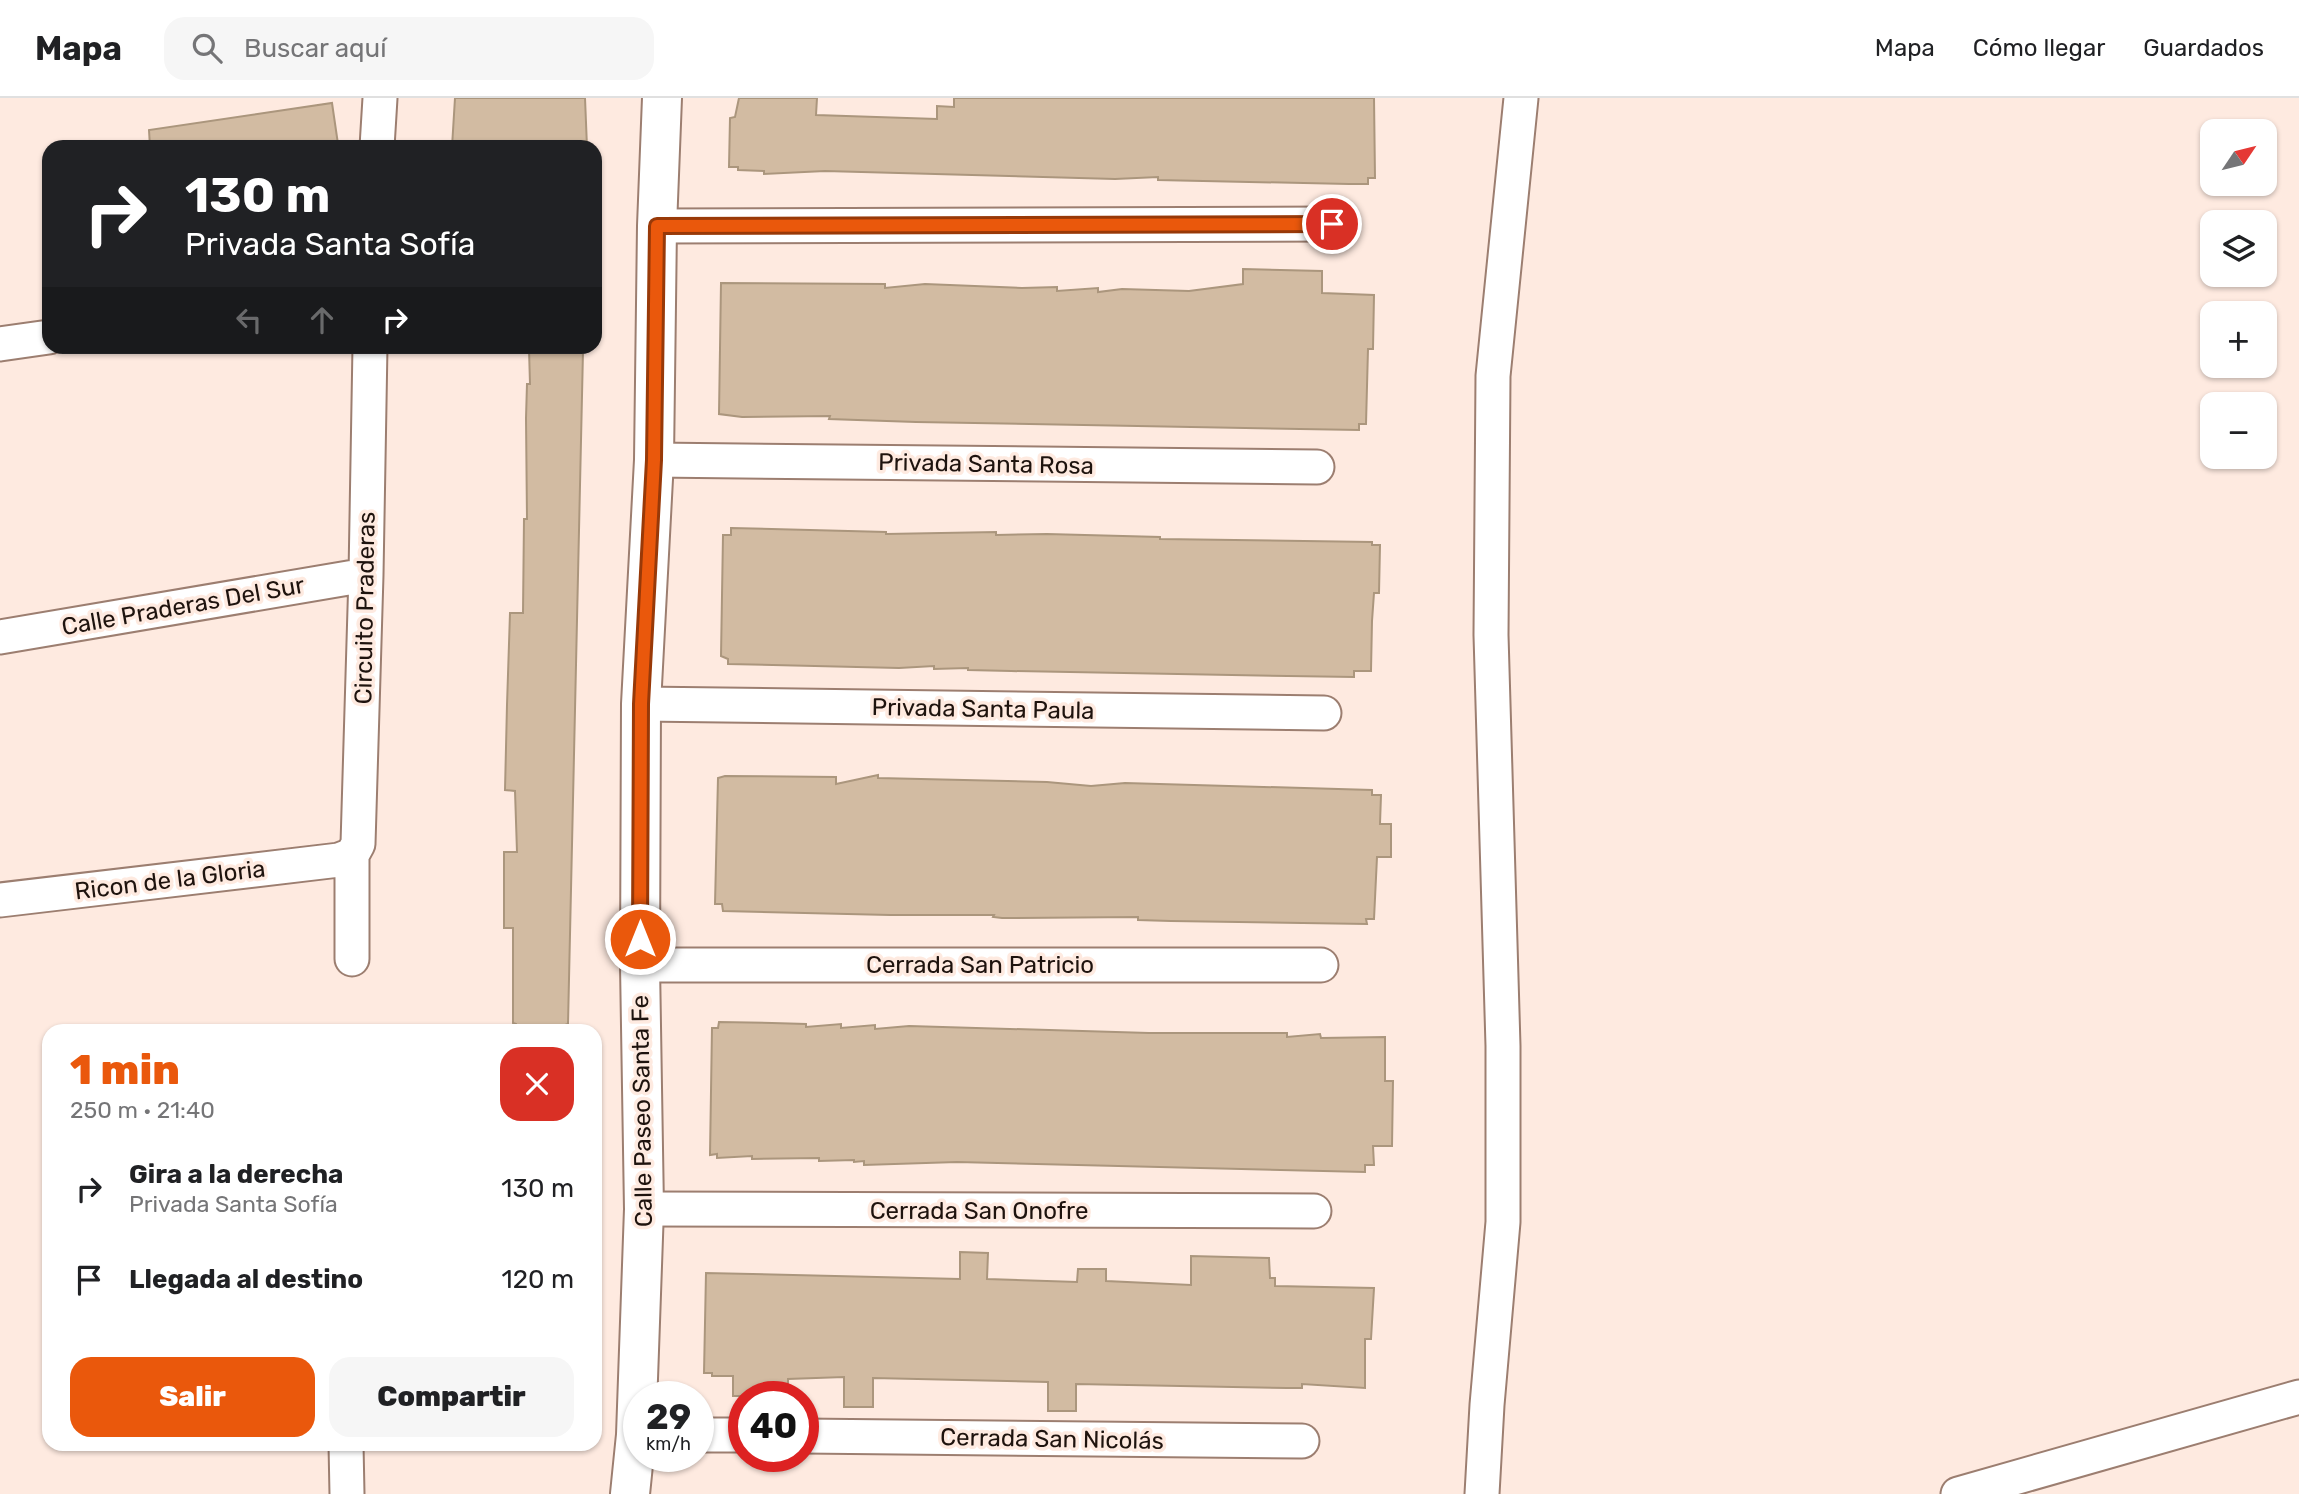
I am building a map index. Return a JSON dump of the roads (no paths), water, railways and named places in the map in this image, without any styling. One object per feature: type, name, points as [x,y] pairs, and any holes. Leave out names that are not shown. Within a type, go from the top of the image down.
[{"type":"street","points":[[377,140],[380,98]]},
{"type":"street","name":"Calle Paseo Santa Fe","points":[[639,1381],[644,1209],[640,965],[641,704],[654,460],[657,226],[662,98]]},
{"type":"street","points":[[1482,1494],[1503,1222],[1503,1046],[1491,635],[1493,376],[1521,98]]},
{"type":"street","points":[[657,226],[1332,224]]},
{"type":"street","points":[[0,344],[42,338]]},
{"type":"street","name":"Circuito Praderas","points":[[352,959],[346,858],[358,844],[370,354]]},
{"type":"street","name":"Privada Santa Rosa","points":[[654,460],[1317,467]]},
{"type":"street","name":"Calle Praderas Del Sur","points":[[0,637],[366,575]]},
{"type":"street","name":"Privada Santa Paula","points":[[641,704],[1324,713]]},
{"type":"street","name":"Ricon de la Gloria","points":[[0,900],[346,858]]},
{"type":"street","name":"Cerrada San Patricio","points":[[640,965],[1321,965]]},
{"type":"street","name":"Cerrada San Onofre","points":[[644,1209],[1314,1211]]},
{"type":"street","points":[[1958,1494],[2299,1397]]},
{"type":"street","name":"Cerrada San Nicolás","points":[[819,1436],[1302,1441]]},
{"type":"street","points":[[346,1451],[347,1494]]},
{"type":"street","name":"Calle Paseo Santa Fe","points":[[630,1494],[633,1472]]}]
